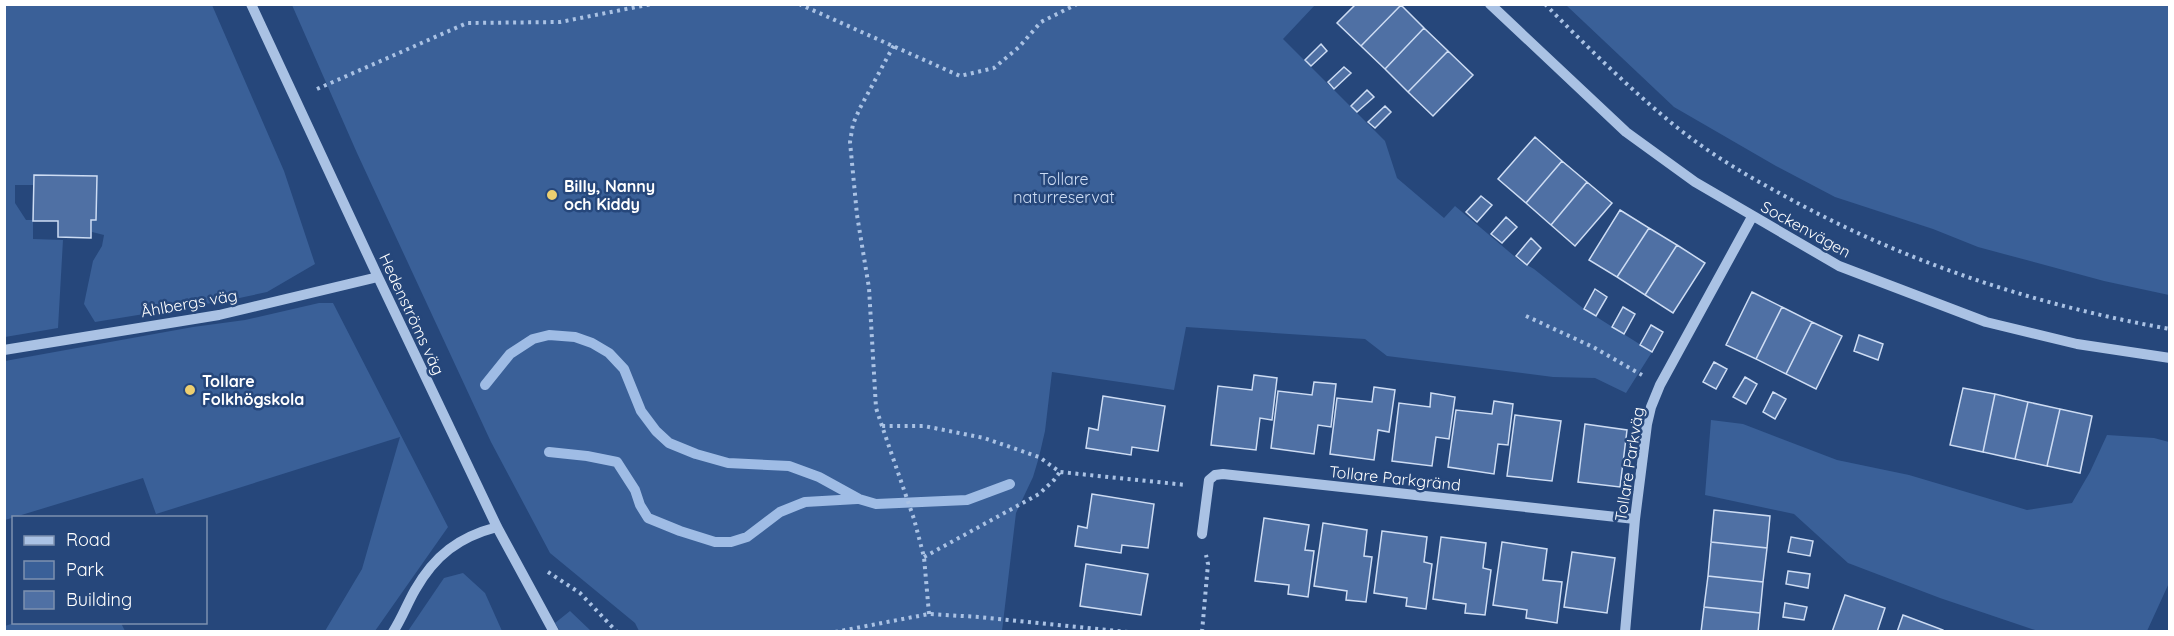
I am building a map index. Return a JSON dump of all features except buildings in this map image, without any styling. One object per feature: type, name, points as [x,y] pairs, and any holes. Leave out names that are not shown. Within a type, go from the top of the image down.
[{"type":"street","name":"Hedenströms väg","points":[[251,4],[497,527],[554,632]]},
{"type":"street","name":"Sockenvägen","points":[[1490,4],[1626,132],[1695,182],[1839,266],[1986,322],[2078,344],[2169,358]]},
{"type":"street","name":"Tollare Parkväg","points":[[1625,632],[1635,519],[1651,407],[1660,385],[1752,217]]},
{"type":"street","name":"Åhlbergs väg","points":[[4,350],[219,315],[378,277]]},
{"type":"street","name":"Tollare Parkgränd","points":[[1207,486],[1209,480],[1215,475],[1223,474],[1635,519]]},
{"type":"street","points":[[1202,534],[1207,486]]},
{"type":"street","points":[[393,632],[433,562],[449,548],[469,537],[497,527]]},
{"type":"path","points":[[317,89],[467,23],[560,22],[652,4]]},
{"type":"path","points":[[799,4],[960,76],[994,68],[1041,22],[1077,4]]},
{"type":"path","points":[[1545,4],[1675,126],[1738,170],[1813,212],[1892,249],[1983,282],[2075,308],[2169,329]]},
{"type":"path","points":[[894,45],[860,108],[853,124],[850,142],[857,215],[869,288],[876,408],[914,519],[924,557],[929,614]]},
{"type":"path","points":[[1526,316],[1593,347],[1660,385]]},
{"type":"path","points":[[882,426],[924,426],[984,438],[1039,457],[1060,472],[1207,486]]},
{"type":"path","points":[[924,557],[1039,494],[1060,472]]},
{"type":"path","points":[[1202,534],[1208,564],[1202,632]]},
{"type":"path","points":[[543,563],[548,572],[580,593],[617,632]]},
{"type":"path","points":[[836,632],[929,614],[1010,619],[1128,632]]},
{"type":"green space","points":[[5,5],[212,5],[284,171],[315,264],[267,292],[95,322],[84,304],[93,261],[102,246],[104,235],[92,232],[91,220],[96,219],[97,176],[34,175],[33,185],[15,185],[15,203],[26,220],[33,220],[33,239],[63,240],[58,328],[5,337]]},
{"type":"green space","name":"Tollare naturreservat","points":[[292,5],[1315,5],[1283,39],[1385,141],[1397,178],[1444,218],[1455,206],[1520,261],[1534,269],[1584,309],[1652,352],[1626,393],[1595,378],[1553,377],[1387,356],[1365,339],[1186,327],[1174,390],[1052,372],[1045,431],[1039,457],[1033,477],[1016,513],[1002,631],[639,631],[635,623],[550,553],[491,442],[357,153]]},
{"type":"green space","points":[[1566,5],[2169,5],[2169,295],[2104,281],[1978,247],[1933,229],[1835,197],[1674,107]]},
{"type":"green space","points":[[319,303],[333,303],[448,527],[375,631],[325,631],[362,569],[400,437],[156,514],[143,478],[5,520],[5,361],[193,327],[245,320]]},
{"type":"green space","points":[[1711,420],[1743,424],[1837,460],[1909,475],[2027,510],[2072,503],[2090,472],[2107,435],[2154,438],[2169,442],[2169,583],[2147,631],[2038,631],[1940,598],[1848,563],[1794,514],[1705,495]]},
{"type":"green space","points":[[463,573],[485,593],[502,631],[408,631],[444,578]]},
{"type":"green space","points":[[570,611],[591,631],[560,631],[555,623]]},
{"type":"green space","points":[[12,624],[122,624],[125,631],[5,631],[5,626]]},
{"type":"waterway","points":[[485,385],[510,354],[533,339],[549,335],[575,337],[592,343],[609,353],[624,369],[641,411],[656,431],[669,443],[696,454],[728,463],[789,466],[819,477],[859,499],[876,504],[967,500],[1010,484]]},
{"type":"waterway","points":[[549,452],[617,462],[635,490],[648,518],[715,542],[731,542],[747,537],[780,512],[805,502],[857,499]]},
{"type":"place","name":"Billy, Nanny och Kiddy","points":[[552,195]]},
{"type":"place","name":"Tollare Folkhögskola","points":[[190,390]]}]
